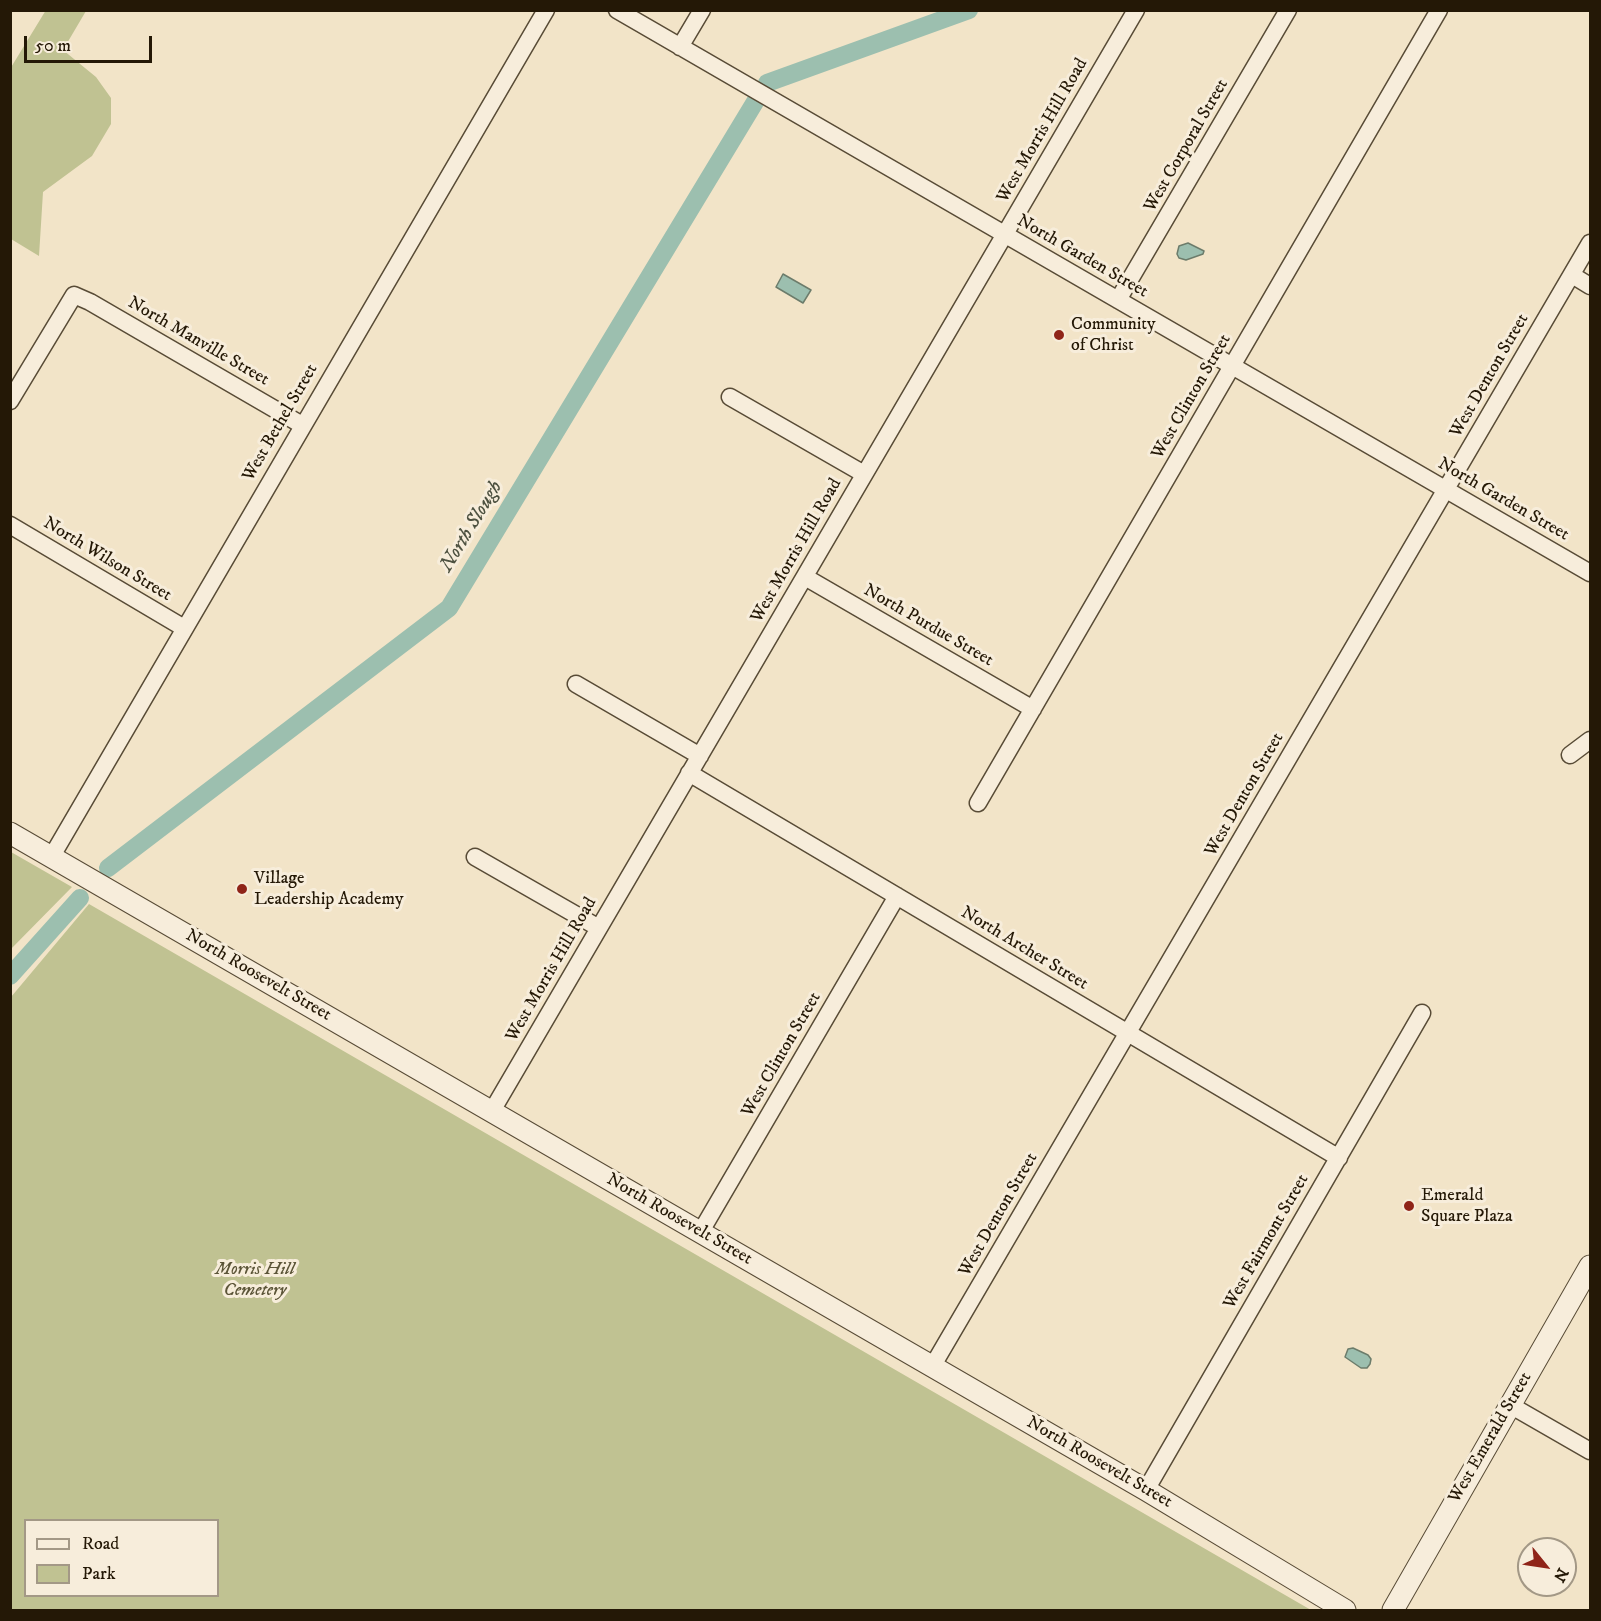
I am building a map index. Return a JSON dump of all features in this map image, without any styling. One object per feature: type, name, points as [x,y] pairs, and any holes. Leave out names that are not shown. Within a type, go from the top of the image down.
[{"type":"street","name":"West Bethel Street","points":[[52,856],[546,10]]},
{"type":"street","name":"North Garden Street","points":[[617,10],[1590,573]]},
{"type":"street","points":[[680,47],[702,10]]},
{"type":"street","name":"West Morris Hill Road","points":[[492,1111],[1136,10]]},
{"type":"street","name":"West Corporal Street","points":[[1118,300],[1288,10]]},
{"type":"street","name":"West Clinton Street","points":[[978,803],[1439,10]]},
{"type":"street","name":"West Denton Street","points":[[932,1367],[1590,243]]},
{"type":"street","points":[[1572,275],[1590,286]]},
{"type":"street","name":"North Manville Street","points":[[10,401],[74,295],[90,302],[302,425]]},
{"type":"street","points":[[730,397],[864,474]]},
{"type":"street","name":"North Wilson Street","points":[[10,525],[184,627]]},
{"type":"street","name":"North Purdue Street","points":[[805,577],[1033,709]]},
{"type":"street","points":[[576,684],[700,756]]},
{"type":"street","points":[[1570,755],[1590,740]]},
{"type":"street","name":"North Archer Street","points":[[689,773],[1339,1158]]},
{"type":"street","name":"North Roosevelt Street","points":[[10,833],[1146,1490],[1345,1611]]},
{"type":"street","points":[[475,857],[599,928]]},
{"type":"street","name":"West Clinton Street","points":[[700,1233],[897,896]]},
{"type":"street","name":"West Fairmont Street","points":[[1146,1490],[1422,1014]]},
{"type":"street","name":"West Emerald Street","points":[[1393,1611],[1590,1266]]},
{"type":"street","points":[[1510,1405],[1590,1451]]},
{"type":"green space","points":[[46,10],[86,11],[63,50],[96,77],[111,98],[111,124],[92,156],[43,192],[39,256],[11,239],[10,69]]},
{"type":"green space","points":[[11,852],[72,887],[11,949]]},
{"type":"green space","name":"Morris Hill Cemetery","points":[[89,904],[1311,1610],[11,1610],[11,997]]},
{"type":"shaded area","points":[[1188,243],[1204,251],[1203,254],[1186,260],[1179,258],[1177,254],[1179,246]]},
{"type":"shaded area","points":[[783,274],[811,290],[803,303],[776,287]]},
{"type":"shaded area","points":[[1353,1348],[1368,1355],[1371,1359],[1367,1368],[1361,1368],[1345,1357],[1348,1349]]},
{"type":"waterway","name":"North Slough","points":[[767,83],[969,10]]},
{"type":"waterway","name":"North Slough","points":[[108,868],[449,608],[755,102]]},
{"type":"waterway","name":"North Slough","points":[[10,976],[80,898]]},
{"type":"place","name":"Community of Christ","points":[[1059,335]]},
{"type":"place","name":"Village Leadership Academy","points":[[242,889]]},
{"type":"place","name":"Emerald Square Plaza","points":[[1409,1206]]}]
